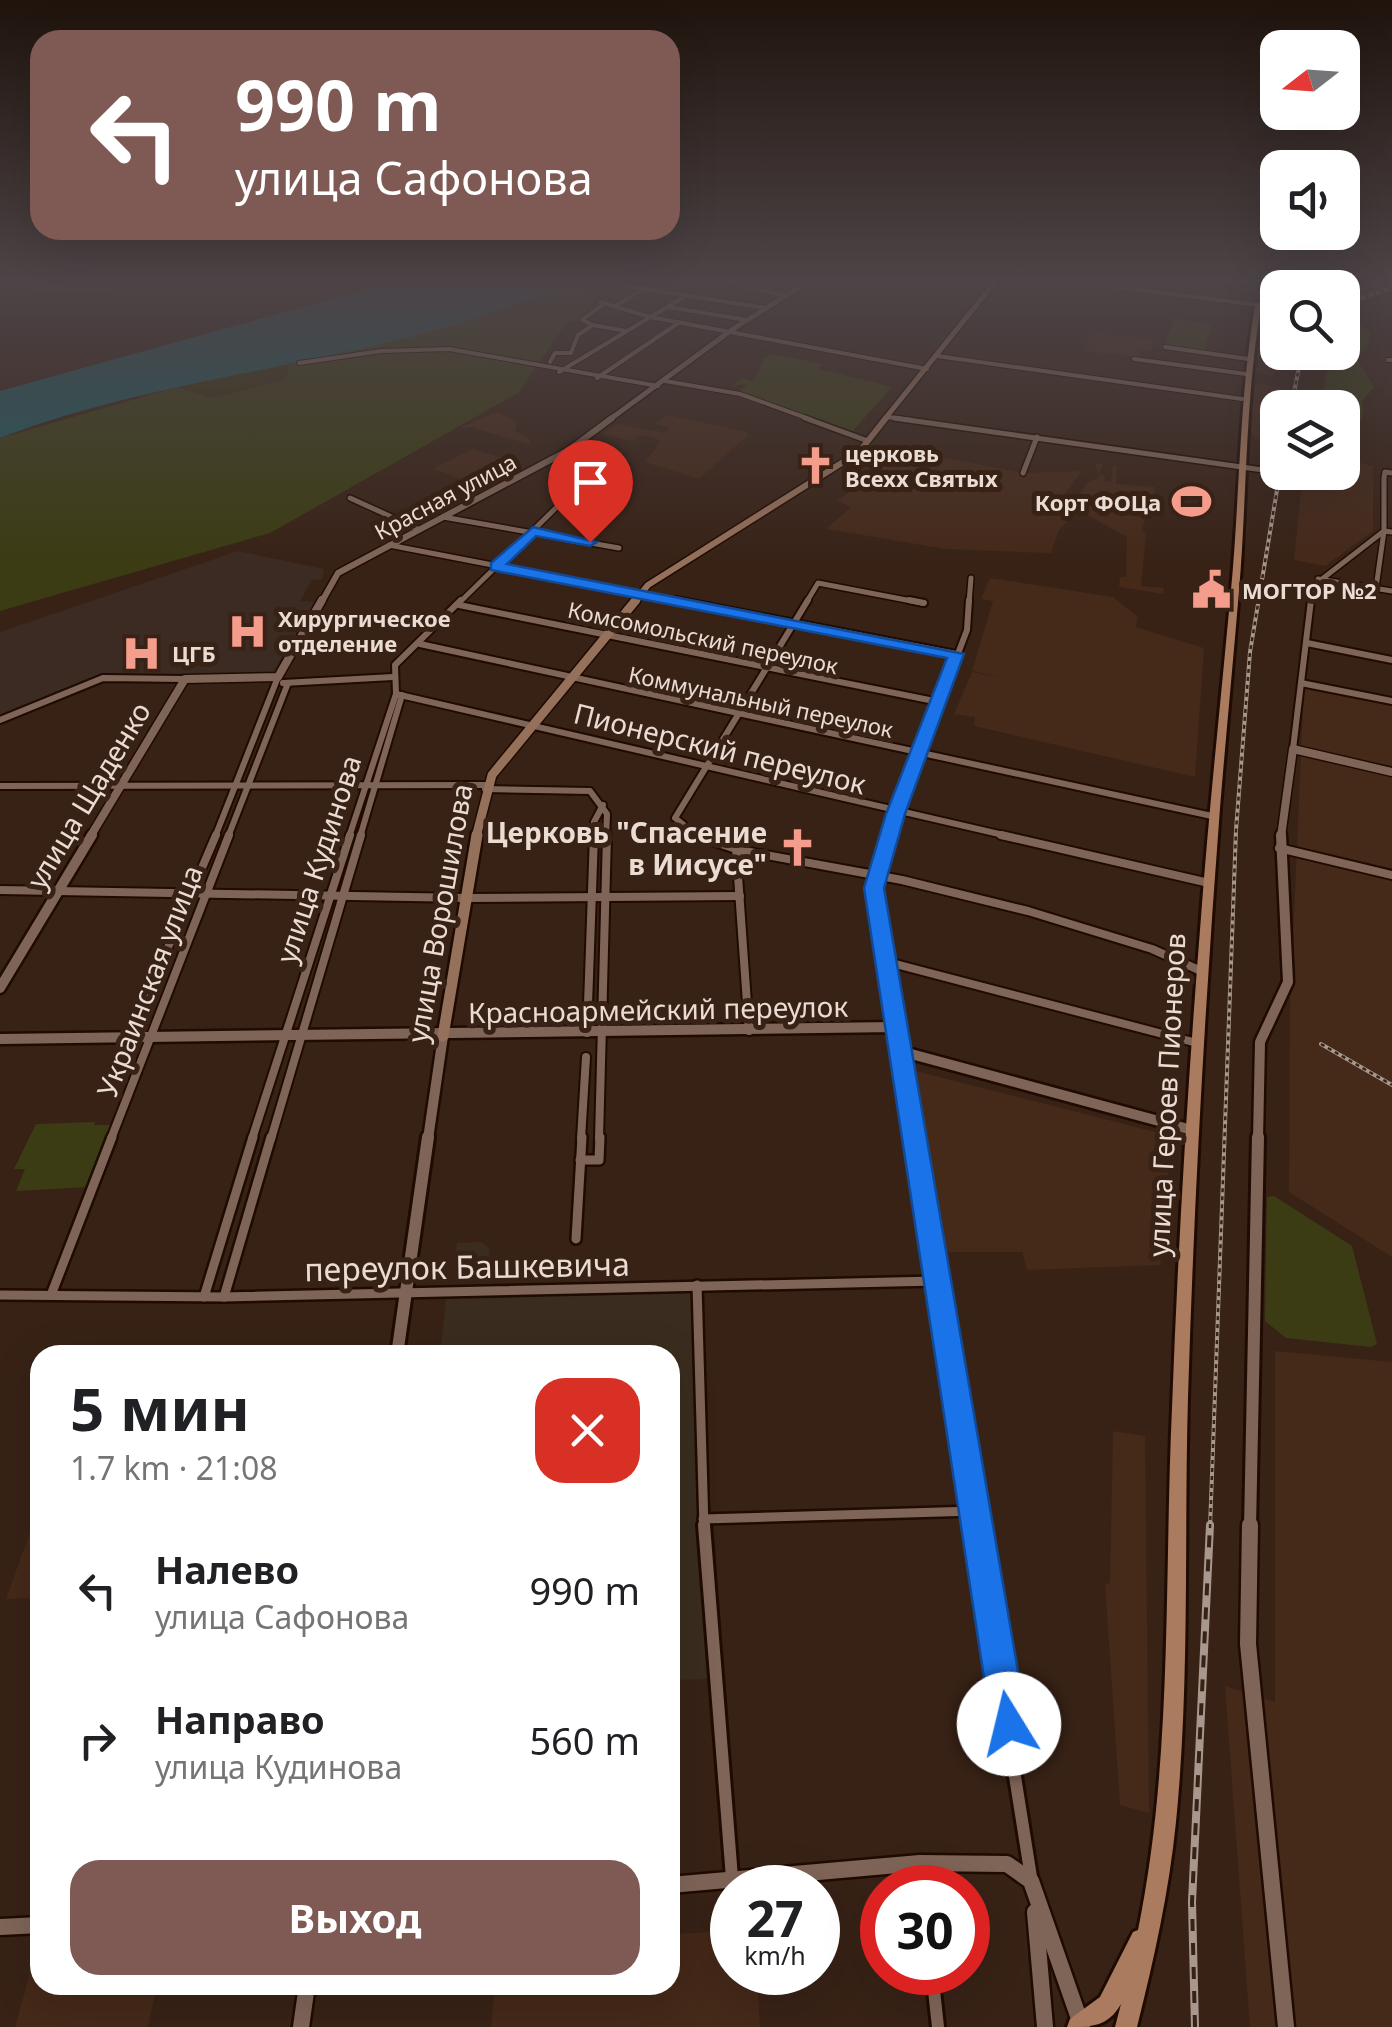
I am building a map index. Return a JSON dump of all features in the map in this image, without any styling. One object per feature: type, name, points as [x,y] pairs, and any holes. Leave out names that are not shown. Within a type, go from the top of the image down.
[{"type":"main road","name":"улица Ворошилова","points":[[444,1036],[486,787],[638,595],[655,580],[846,461],[868,441],[925,373]]},
{"type":"main road","name":"улица Героев Пионеров","points":[[1126,2027],[1153,1915],[1174,1697],[1192,1130],[1212,816],[1237,564],[1246,374]]},
{"type":"main road","name":"улица Героев Пионеров","points":[[1080,2026],[1108,2004],[1153,1915]]},
{"type":"street","points":[[563,373],[740,394],[868,441]]},
{"type":"street","points":[[597,378],[605,373]]},
{"type":"street","name":"Красная улица","points":[[282,681],[332,578],[568,450],[675,373]]},
{"type":"street","points":[[1055,373],[1242,399]]},
{"type":"street","points":[[1235,373],[1246,374]]},
{"type":"street","points":[[888,416],[1240,465]]},
{"type":"street","points":[[888,416],[1260,469]]},
{"type":"street","points":[[1023,473],[1036,438]]},
{"type":"street","points":[[1376,588],[1389,472]]},
{"type":"street","points":[[0,720],[103,678],[282,681],[393,677],[396,664],[568,496]]},
{"type":"street","points":[[350,498],[418,530]]},
{"type":"street","points":[[444,517],[619,548]]},
{"type":"street","points":[[1286,2027],[1248,1644],[1260,1042],[1288,982],[1280,848],[1311,596],[1318,579],[1384,531],[1392,532]]},
{"type":"street","points":[[389,545],[956,654]]},
{"type":"street","points":[[971,578],[967,630],[896,814],[874,888],[1032,1881],[1044,1975],[1045,2027]]},
{"type":"street","points":[[1318,579],[1392,591]]},
{"type":"street","points":[[924,603],[818,583],[705,764],[676,818],[688,834],[736,848],[877,874],[1152,948],[1201,971]]},
{"type":"street","name":"Комсомольский переулок","points":[[459,605],[939,702]]},
{"type":"street","points":[[1307,643],[1392,660]]},
{"type":"street","name":"Коммунальный переулок","points":[[420,644],[1212,816]]},
{"type":"street","name":"улица Кудинова","points":[[224,1298],[399,695],[393,677]]},
{"type":"street","name":"улица Щаденко","points":[[0,988],[185,679]]},
{"type":"street","name":"Украинская улица","points":[[51,1295],[152,1036],[282,681]]},
{"type":"street","points":[[1301,683],[1392,701]]},
{"type":"street","name":"Пионерский переулок","points":[[399,695],[705,764],[896,814],[1209,883]]},
{"type":"street","points":[[1293,749],[1392,772]]},
{"type":"street","points":[[0,786],[243,784],[590,791],[608,817],[604,1034],[599,1160],[580,1160]]},
{"type":"street","name":"Украинская улица","points":[[130,1036],[243,784]]},
{"type":"street","name":"улица Кудинова","points":[[204,1297],[329,896],[372,786]]},
{"type":"street","points":[[587,1034],[594,822],[603,805]]},
{"type":"street","points":[[736,848],[749,1030]]},
{"type":"street","points":[[1280,848],[1392,875]]},
{"type":"street","points":[[0,890],[466,898],[740,896]]},
{"type":"street","points":[[884,961],[1197,1043]]},
{"type":"street","name":"Красноармейский переулок","points":[[0,1039],[604,1034],[896,1027]]},
{"type":"street","name":"улица Ворошилова","points":[[399,1345],[444,1036]]},
{"type":"street","points":[[900,1051],[1192,1130]]},
{"type":"street","points":[[576,1239],[586,1057]]},
{"type":"street","name":"переулок Башкевича","points":[[0,1295],[224,1298],[936,1281]]},
{"type":"street","points":[[697,1285],[703,1519],[732,1865]]},
{"type":"street","points":[[703,1519],[975,1511]]},
{"type":"street","points":[[840,1872],[920,1863],[1007,1864],[1032,1881],[1080,2026]]},
{"type":"street","points":[[680,1885],[710,1884]]},
{"type":"street","points":[[0,1927],[30,1925]]},
{"type":"street","points":[[301,2027],[306,1995]]},
{"type":"street","points":[[935,1995],[938,2027]]},
{"type":"shaded area","points":[[287,373],[532,373],[518,393],[270,533],[0,611],[0,438],[177,387],[213,398],[285,379]]},
{"type":"shaded area","points":[[757,373],[834,373],[892,387],[850,434],[739,392],[747,384],[731,386],[742,378],[753,381]]},
{"type":"shaded area","points":[[1327,373],[1365,373],[1374,387],[1363,400],[1362,419],[1360,390],[1323,390]]},
{"type":"shaded area","points":[[1256,382],[1285,390],[1260,390],[1260,440],[1255,439],[1249,428]]},
{"type":"shaded area","points":[[497,412],[517,421],[515,431],[529,438],[531,445],[471,427],[458,428]]},
{"type":"shaded area","points":[[668,415],[749,434],[699,479],[645,462],[661,442],[654,437],[641,435],[633,441],[602,434],[617,424],[665,433],[670,427],[654,424]]},
{"type":"shaded area","points":[[472,449],[505,459],[465,480],[433,469]]},
{"type":"shaded area","points":[[898,449],[1023,473],[1081,471],[1055,509],[1071,517],[1059,530],[1051,553],[946,549],[826,529],[851,507],[837,501],[900,454]]},
{"type":"shaded area","points":[[1095,463],[1103,464],[1099,474],[1105,476],[1104,481],[1111,482],[1113,465],[1117,466],[1116,484],[1155,487],[1154,506],[1125,501],[1148,508],[1142,529],[1146,534],[1141,586],[1164,588],[1163,594],[1119,587],[1120,577],[1126,577],[1127,537],[1080,511],[1078,500],[1086,483],[1099,478]]},
{"type":"shaded area","points":[[1360,463],[1373,466],[1373,531],[1325,566],[1294,560],[1301,490],[1360,490]]},
{"type":"shaded area","name":"ЦГБ","points":[[238,551],[324,569],[322,579],[312,580],[300,601],[315,602],[271,675],[105,675],[0,717],[0,632]]},
{"type":"shaded area","points":[[990,578],[1113,597],[1138,617],[1136,627],[1204,648],[1195,777],[974,726],[975,717],[954,714],[972,672],[1004,678],[972,671],[993,601],[981,599]]},
{"type":"shaded area","points":[[1304,686],[1392,704],[1392,1257],[1289,1192],[1290,1009]]},
{"type":"shaded area","points":[[916,1071],[1171,1136],[1166,1197],[1155,1194],[1153,1203],[1161,1265],[1027,1270],[1022,1252],[946,1252]]},
{"type":"shaded area","points":[[95,1122],[94,1125],[112,1125],[88,1187],[16,1191],[25,1169],[14,1169],[36,1124]]},
{"type":"shaded area","points":[[1274,1196],[1352,1246],[1377,1344],[1371,1347],[1286,1338],[1265,1321],[1267,1197]]},
{"type":"shaded area","points":[[481,1242],[490,1249],[486,1275],[453,1277],[457,1243]]},
{"type":"shaded area","points":[[697,1285],[708,1679],[680,1680],[680,1345],[441,1345],[447,1291]]},
{"type":"shaded area","points":[[1275,1351],[1392,1362],[1392,2027],[1250,2027],[1225,1686],[1275,1702]]},
{"type":"shaded area","points":[[1113,1431],[1145,1436],[1149,1813],[1120,1805],[1105,1584],[1110,1583]]},
{"type":"shaded area","points":[[30,1532],[30,1598],[6,1599]]},
{"type":"shaded area","points":[[710,1932],[710,1995],[758,1995],[760,2027],[491,2027],[494,1995],[680,1995],[680,1934]]},
{"type":"shaded area","points":[[30,1973],[30,1995],[155,1995],[148,2027],[15,2027]]},
{"type":"sand","points":[[242,373],[287,373],[286,378],[213,398],[177,387]]},
{"type":"water","points":[[66,373],[249,373],[71,414],[0,438],[0,391]]},
{"type":"railway","points":[[1295,390],[1298,373]]},
{"type":"railway","points":[[1210,1528],[1236,830],[1250,652],[1277,490]]},
{"type":"railway","points":[[1321,1044],[1392,1085]]},
{"type":"railway","points":[[1195,2027],[1192,1902],[1210,1525]]},
{"type":"place","name":"церковь Всехх Святых","points":[[815,466]]},
{"type":"place","name":"Корт ФОЦа","points":[[1191,502]]},
{"type":"place","name":"МОГТОР №2","points":[[1212,590]]},
{"type":"place","name":"Хирургическое отделение","points":[[248,631]]},
{"type":"place","name":"ЦГБ","points":[[142,653]]},
{"type":"place","name":"Церковь \"Спасение в Иисусе\"","points":[[797,848]]},
{"type":"route","points":[[590,542],[533,531],[496,566],[956,654],[896,814],[874,888],[1009,1724]]}]
